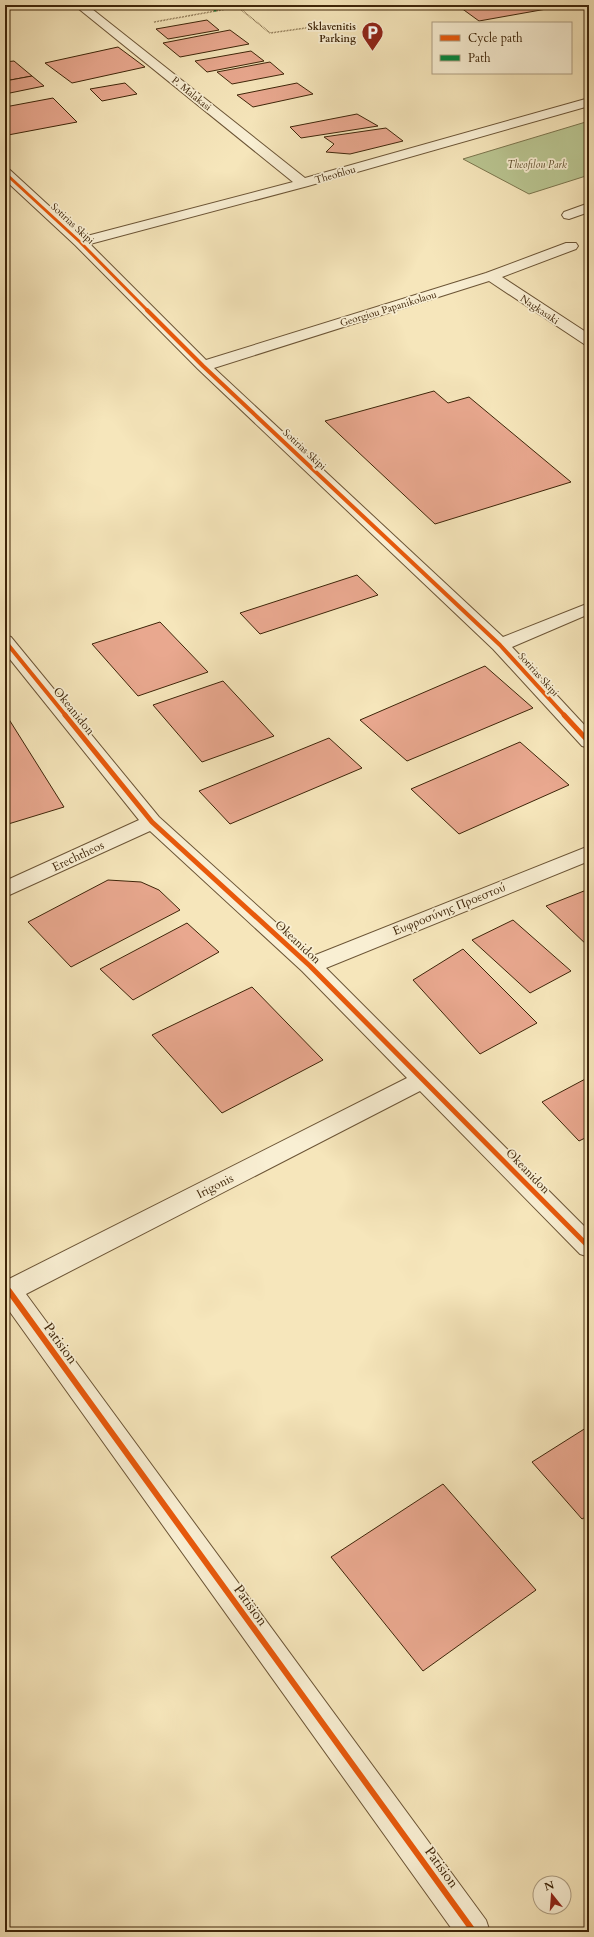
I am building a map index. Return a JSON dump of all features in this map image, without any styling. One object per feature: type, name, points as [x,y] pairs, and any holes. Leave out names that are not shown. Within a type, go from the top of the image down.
[{"type":"street","name":"P. Malakasi","points":[[80,5],[112,29],[303,183]]},
{"type":"street","name":"Theofilou","points":[[80,242],[303,183],[589,102]]},
{"type":"street","name":"Sotirias Skipi","points":[[5,173],[80,242],[203,366],[500,645],[589,742]]},
{"type":"street","points":[[569,215],[589,208]]},
{"type":"street","name":"Georgiou Papanikolaou","points":[[203,366],[491,276],[571,246]]},
{"type":"street","name":"Nagkasaki","points":[[491,276],[589,341]]},
{"type":"street","points":[[500,645],[589,608]]},
{"type":"street","name":"Okeanidon","points":[[5,642],[152,822],[310,966],[424,1079],[589,1248]]},
{"type":"street","name":"Erechtheos","points":[[5,890],[152,822]]},
{"type":"street","name":"Ευφροσύνης Προεστού","points":[[310,966],[589,853]]},
{"type":"street","name":"Irigonis","points":[[7,1292],[424,1079]]},
{"type":"street","name":"Patision","points":[[7,1292],[474,1932]]},
{"type":"path","points":[[112,29],[238,7],[270,33],[313,27]]},
{"type":"green space","name":"Theofilou Park","points":[[589,121],[589,175],[529,194],[463,159]]},
{"type":"building","points":[[457,5],[569,5],[479,21]]},
{"type":"building","points":[[207,20],[219,30],[168,39],[156,29]]},
{"type":"building","points":[[230,30],[249,44],[180,57],[163,43]]},
{"type":"building","points":[[118,47],[145,67],[72,83],[45,63]]},
{"type":"building","points":[[251,51],[264,61],[207,72],[195,61]]},
{"type":"building","points":[[14,61],[32,76],[5,81],[5,62]]},
{"type":"building","points":[[270,62],[284,74],[232,84],[217,72]]},
{"type":"building","points":[[32,76],[44,86],[5,94],[5,81]]},
{"type":"building","points":[[125,83],[137,94],[102,101],[90,89]]},
{"type":"building","points":[[297,83],[313,94],[253,107],[237,95]]},
{"type":"building","points":[[53,98],[77,122],[8,135],[5,132],[5,107]]},
{"type":"building","points":[[357,114],[378,126],[301,138],[290,127]]},
{"type":"building","points":[[386,128],[403,141],[350,154],[326,152],[334,144],[324,137]]},
{"type":"building","points":[[434,391],[448,403],[469,397],[571,482],[435,524],[325,421]]},
{"type":"building","points":[[357,575],[378,595],[260,634],[240,613]]},
{"type":"building","points":[[160,622],[208,672],[138,696],[92,644]]},
{"type":"building","points":[[485,666],[533,708],[407,761],[360,720]]},
{"type":"building","points":[[223,681],[274,736],[202,762],[153,705]]},
{"type":"building","points":[[5,713],[64,807],[5,825]]},
{"type":"building","points":[[329,738],[362,768],[230,824],[199,791]]},
{"type":"building","points":[[520,742],[569,785],[459,834],[411,789]]},
{"type":"building","points":[[108,880],[141,882],[159,890],[180,910],[71,967],[28,922]]},
{"type":"building","points":[[589,889],[589,947],[546,906]]},
{"type":"building","points":[[513,920],[571,971],[530,993],[472,940]]},
{"type":"building","points":[[187,923],[219,952],[133,1000],[100,969]]},
{"type":"building","points":[[463,949],[537,1023],[480,1054],[413,980]]},
{"type":"building","points":[[252,987],[323,1060],[222,1113],[152,1035]]},
{"type":"building","points":[[589,1077],[589,1136],[579,1141],[542,1102]]},
{"type":"building","points":[[589,1426],[589,1515],[582,1519],[532,1462]]},
{"type":"building","points":[[443,1484],[536,1590],[423,1671],[331,1557]]},
{"type":"marked path","points":[[209,5],[216,11]]},
{"type":"cycle path","points":[[5,173],[80,242],[203,366],[500,645],[589,742]]},
{"type":"cycle path","points":[[5,641],[152,822],[310,966],[589,1247]]},
{"type":"cycle path","points":[[9,1291],[474,1932]]},
{"type":"place","name":"Sklavenitis Parking","points":[[372,52]]}]
